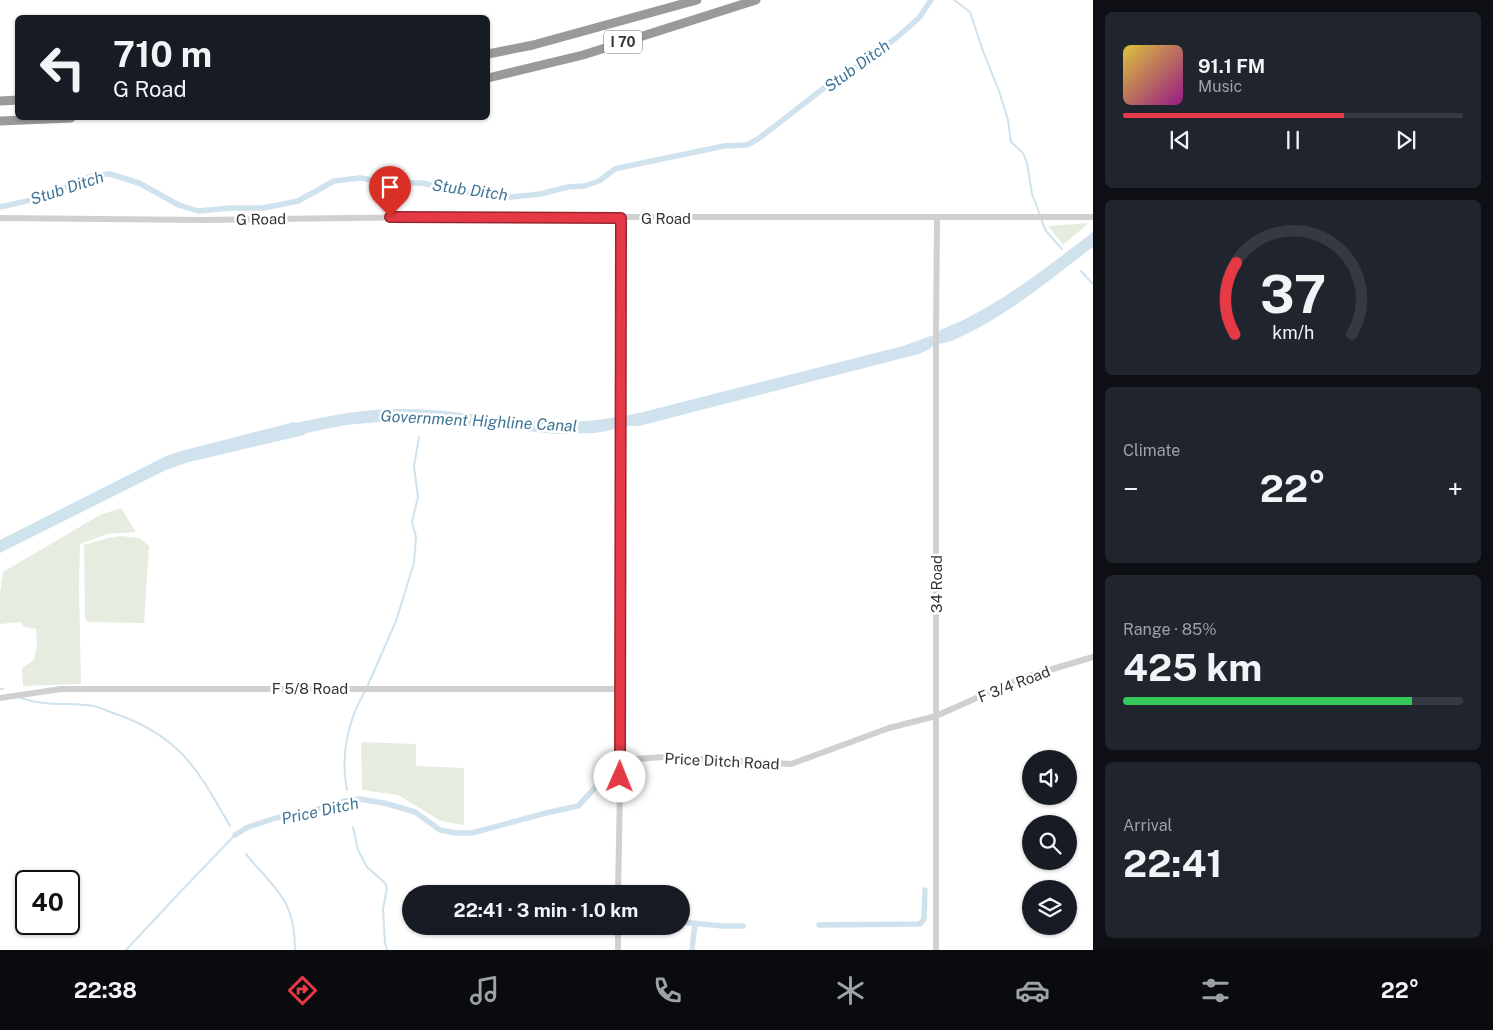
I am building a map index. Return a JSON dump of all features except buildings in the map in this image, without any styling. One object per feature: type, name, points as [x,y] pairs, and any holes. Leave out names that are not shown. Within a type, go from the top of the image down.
[{"type":"highway","name":"I 70","points":[[490,54],[533,45],[697,0]]},
{"type":"highway","name":"I 70","points":[[490,78],[583,55],[756,0]]},
{"type":"highway","points":[[0,101],[15,100]]},
{"type":"highway","points":[[0,121],[24,120]]},
{"type":"street","name":"G Road","points":[[0,218],[204,220],[430,217],[1093,218]]},
{"type":"street","points":[[618,885],[621,218]]},
{"type":"street","name":"34 Road","points":[[936,950],[937,218]]},
{"type":"street","name":"F 3/4 Road","points":[[936,716],[1019,679],[1093,657]]},
{"type":"street","name":"F 5/8 Road","points":[[0,698],[61,689],[620,688]]},
{"type":"street","name":"Price Ditch Road","points":[[620,760],[664,757],[791,764],[889,728],[936,716]]},
{"type":"street","points":[[618,935],[618,950]]},
{"type":"shaded area","points":[[1089,223],[1063,245],[1048,226]]},
{"type":"shaded area","points":[[121,508],[136,532],[107,534],[80,544],[81,684],[23,686],[22,668],[34,660],[37,645],[36,629],[25,627],[20,622],[0,624],[0,593],[3,572],[100,515]]},
{"type":"shaded area","points":[[121,536],[139,538],[149,546],[144,623],[87,622],[85,617],[84,545]]},
{"type":"shaded area","points":[[361,742],[416,744],[416,766],[464,768],[464,825],[441,821],[398,795],[362,790]]},
{"type":"water","name":"Government Highline Canal","points":[[1093,232],[1093,247],[1009,310],[973,331],[951,341],[933,345],[919,354],[639,426],[624,426],[594,433],[557,434],[420,421],[390,421],[346,425],[306,433],[189,462],[166,470],[0,553],[0,540],[166,456],[294,422],[391,409],[444,411],[541,421],[570,422],[602,419],[643,412],[903,346],[939,333],[940,330],[1001,299]]},
{"type":"waterway","name":"Stub Ditch","points":[[0,207],[44,197],[92,176],[110,174],[139,183],[179,205],[198,211],[263,208],[298,201],[334,181],[360,178],[391,183],[422,183],[490,196],[511,197],[584,186],[599,181],[615,169],[724,146],[747,145],[758,139],[828,85],[896,38],[919,18],[931,0]]},
{"type":"waterway","points":[[954,0],[970,12],[999,91],[1008,120],[1011,142],[1023,153],[1027,163],[1032,194],[1040,215]]},
{"type":"waterway","points":[[1041,219],[1046,231],[1062,249]]},
{"type":"waterway","points":[[1081,271],[1093,284]]},
{"type":"waterway","points":[[367,687],[396,621],[414,563],[416,537],[412,522],[418,497],[414,466],[419,437]]},
{"type":"waterway","points":[[347,790],[344,764],[347,739],[354,714],[365,691]]},
{"type":"waterway","points":[[21,698],[48,703],[94,706],[141,724],[159,734],[174,746],[198,773],[230,826]]},
{"type":"waterway","name":"Price Ditch","points":[[235,835],[248,827],[276,818],[305,813],[345,801],[359,799],[384,803],[415,812],[440,830],[472,833],[578,806],[606,776],[624,764]]},
{"type":"waterway","points":[[353,827],[358,850],[367,867],[385,883],[387,888],[383,909],[387,950]]},
{"type":"waterway","name":"Price Ditch","points":[[126,950],[235,835]]},
{"type":"waterway","points":[[246,854],[274,886],[287,906],[294,932],[295,950]]},
{"type":"waterway","points":[[819,925],[920,924],[924,919],[925,890]]},
{"type":"waterway","points":[[690,923],[743,926]]},
{"type":"waterway","points":[[692,950],[695,923]]},
{"type":"route","points":[[390,217],[621,218],[620,777]]}]
